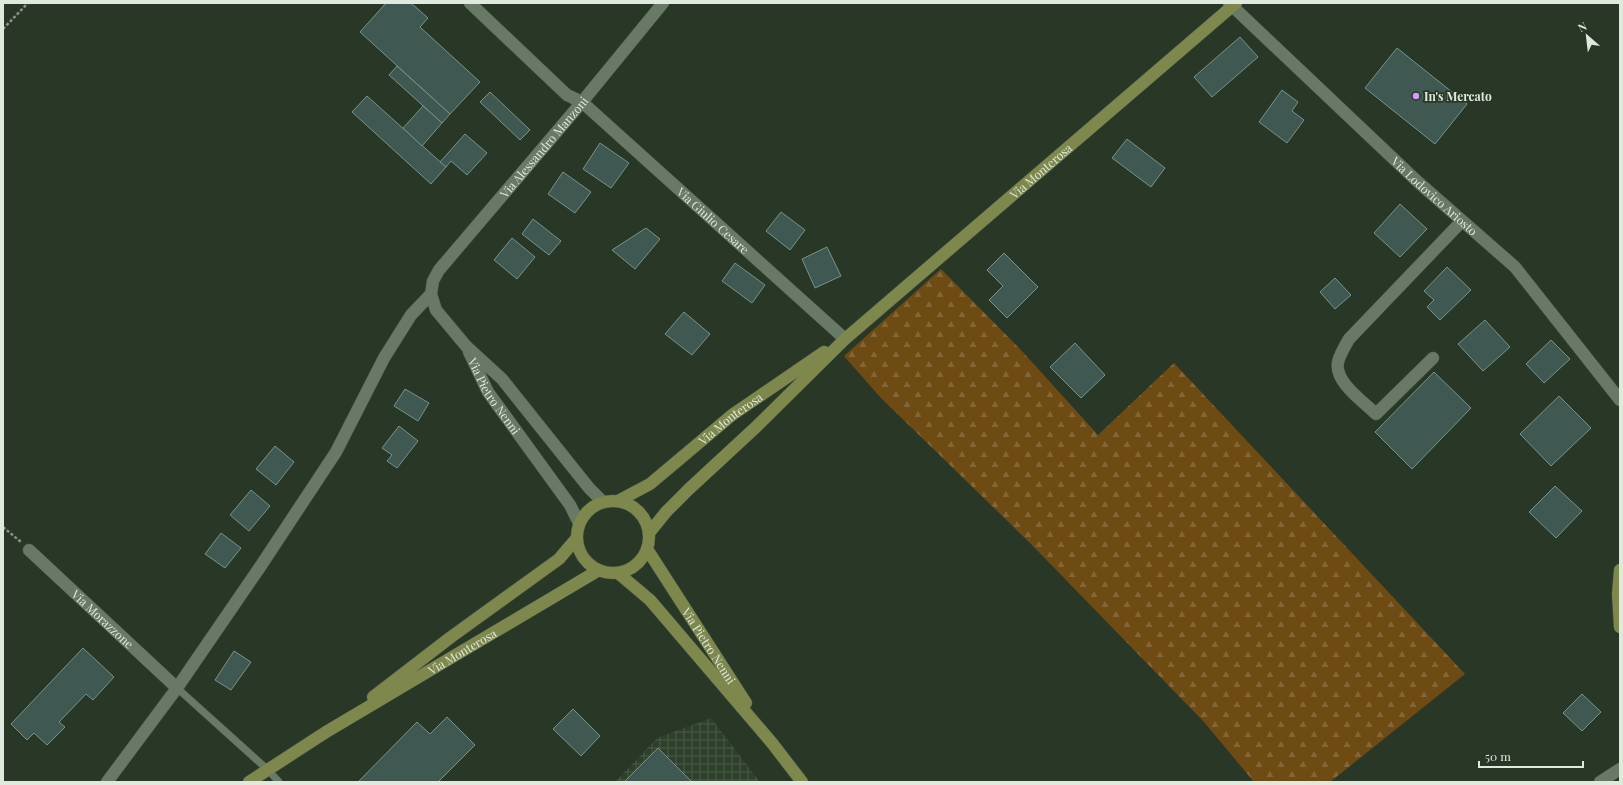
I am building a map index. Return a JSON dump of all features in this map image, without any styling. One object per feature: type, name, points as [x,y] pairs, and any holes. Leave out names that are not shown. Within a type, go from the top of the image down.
[{"type":"main road","name":"Via Monterosa","points":[[649,533],[666,512],[688,489],[756,427],[845,339],[1232,4]]},
{"type":"main road","name":"Via Monterosa","points":[[618,501],[650,484],[732,415],[788,375],[845,339]]},
{"type":"main road","points":[[618,501],[632,505],[643,517],[649,533],[647,549],[640,560],[630,569],[618,573],[599,570],[588,563],[579,551],[576,539],[579,523],[588,510],[603,502],[618,501]]},
{"type":"main road","name":"Via Monterosa","points":[[326,732],[451,637],[559,559],[576,539]]},
{"type":"main road","name":"Via Pietro Nenni","points":[[647,549],[772,742]]},
{"type":"main road","name":"Via Monterosa","points":[[249,782],[326,732],[599,570]]},
{"type":"main road","points":[[1620,570],[1618,594],[1620,627]]},
{"type":"main road","name":"Via Pietro Nenni","points":[[618,573],[650,600],[772,742],[802,782]]},
{"type":"street","name":"Via Giulio Cesare","points":[[470,3],[567,95],[582,102],[845,339]]},
{"type":"street","name":"Via Alessandro Manzoni","points":[[431,294],[433,281],[439,270],[664,3]]},
{"type":"street","name":"Via Lodovico Ariosto","points":[[1232,4],[1418,182],[1515,267],[1620,400]]},
{"type":"street","points":[[1433,358],[1376,414],[1344,384],[1339,376],[1338,362],[1349,339],[1462,221]]},
{"type":"street","points":[[108,782],[177,688],[260,568],[336,452],[384,358],[411,315],[431,294]]},
{"type":"street","name":"Via Pietro Nenni","points":[[431,294],[436,310],[466,346],[502,379],[589,488],[603,502]]},
{"type":"street","name":"Via Pietro Nenni","points":[[466,346],[488,392],[570,505],[579,523]]},
{"type":"street","name":"Via Morazzone","points":[[29,550],[177,688]]},
{"type":"street","points":[[1600,782],[1620,769]]},
{"type":"lane","points":[[177,688],[268,770],[279,782]]},
{"type":"path","points":[[3,29],[28,3]]},
{"type":"path","points":[[3,527],[29,550]]},
{"type":"shaded area","points":[[711,718],[760,782],[615,782],[657,738]]},
{"type":"green space","points":[[941,269],[1021,350],[1098,435],[1174,363],[1465,674],[1330,782],[1254,782],[1204,722],[1031,544],[880,397],[844,356]]},
{"type":"building","points":[[386,3],[411,3],[428,18],[420,27],[480,82],[450,114],[360,32]]},
{"type":"building","points":[[1240,37],[1258,57],[1212,97],[1194,77]]},
{"type":"building","name":"In's Mercato","points":[[1397,48],[1467,104],[1435,144],[1365,88]]},
{"type":"building","points":[[397,66],[450,114],[442,123],[389,75]]},
{"type":"building","points":[[1282,90],[1298,102],[1292,111],[1304,120],[1287,143],[1259,122]]},
{"type":"building","points":[[490,92],[530,130],[520,140],[480,102]]},
{"type":"building","points":[[367,96],[446,167],[431,184],[352,112]]},
{"type":"building","points":[[423,106],[442,123],[422,146],[403,128]]},
{"type":"building","points":[[465,134],[487,153],[467,175],[451,161],[446,167],[440,162]]},
{"type":"building","points":[[1127,139],[1165,168],[1151,187],[1112,158]]},
{"type":"building","points":[[600,143],[629,163],[611,188],[583,169]]},
{"type":"building","points":[[563,172],[591,192],[575,213],[548,194]]},
{"type":"building","points":[[1400,204],[1427,229],[1400,257],[1374,233]]},
{"type":"building","points":[[781,212],[805,230],[790,250],[766,231]]},
{"type":"building","points":[[533,219],[561,241],[549,255],[522,234]]},
{"type":"building","points":[[646,228],[660,239],[635,269],[612,250]]},
{"type":"building","points":[[512,238],[535,257],[517,279],[494,260]]},
{"type":"building","points":[[827,247],[841,276],[815,288],[802,259]]},
{"type":"building","points":[[1004,253],[1038,287],[1007,318],[989,300],[1003,286],[987,270]]},
{"type":"building","points":[[735,263],[765,285],[752,303],[722,281]]},
{"type":"building","points":[[1447,267],[1471,290],[1440,320],[1427,307],[1434,300],[1424,291]]},
{"type":"building","points":[[1335,278],[1351,295],[1335,309],[1320,292]]},
{"type":"building","points":[[684,312],[710,334],[692,355],[665,334]]},
{"type":"building","points":[[1485,320],[1510,347],[1483,371],[1458,344]]},
{"type":"building","points":[[1551,340],[1570,359],[1544,383],[1526,364]]},
{"type":"building","points":[[1075,343],[1105,375],[1081,398],[1050,367]]},
{"type":"building","points":[[1434,372],[1471,408],[1412,469],[1375,432]]},
{"type":"building","points":[[405,389],[429,403],[418,421],[394,406]]},
{"type":"building","points":[[1559,396],[1591,428],[1551,466],[1520,434]]},
{"type":"building","points":[[399,426],[418,441],[397,468],[387,461],[392,455],[382,448]]},
{"type":"building","points":[[275,446],[294,462],[276,485],[256,469]]},
{"type":"building","points":[[1555,486],[1582,511],[1556,538],[1529,512]]},
{"type":"building","points":[[251,490],[270,506],[249,531],[230,515]]},
{"type":"building","points":[[221,533],[241,548],[225,568],[205,554]]},
{"type":"building","points":[[83,648],[114,677],[93,700],[86,694],[59,722],[65,727],[47,745],[34,733],[27,740],[11,724]]},
{"type":"building","points":[[234,651],[251,662],[231,690],[215,680]]},
{"type":"building","points":[[1582,694],[1601,712],[1582,731],[1563,713]]},
{"type":"building","points":[[573,709],[600,736],[581,756],[553,729]]},
{"type":"building","points":[[447,717],[475,745],[438,782],[358,782],[417,722],[430,734]]},
{"type":"building","points":[[658,748],[692,782],[624,782]]},
{"type":"place","name":"In's Mercato","points":[[1416,96]]}]
